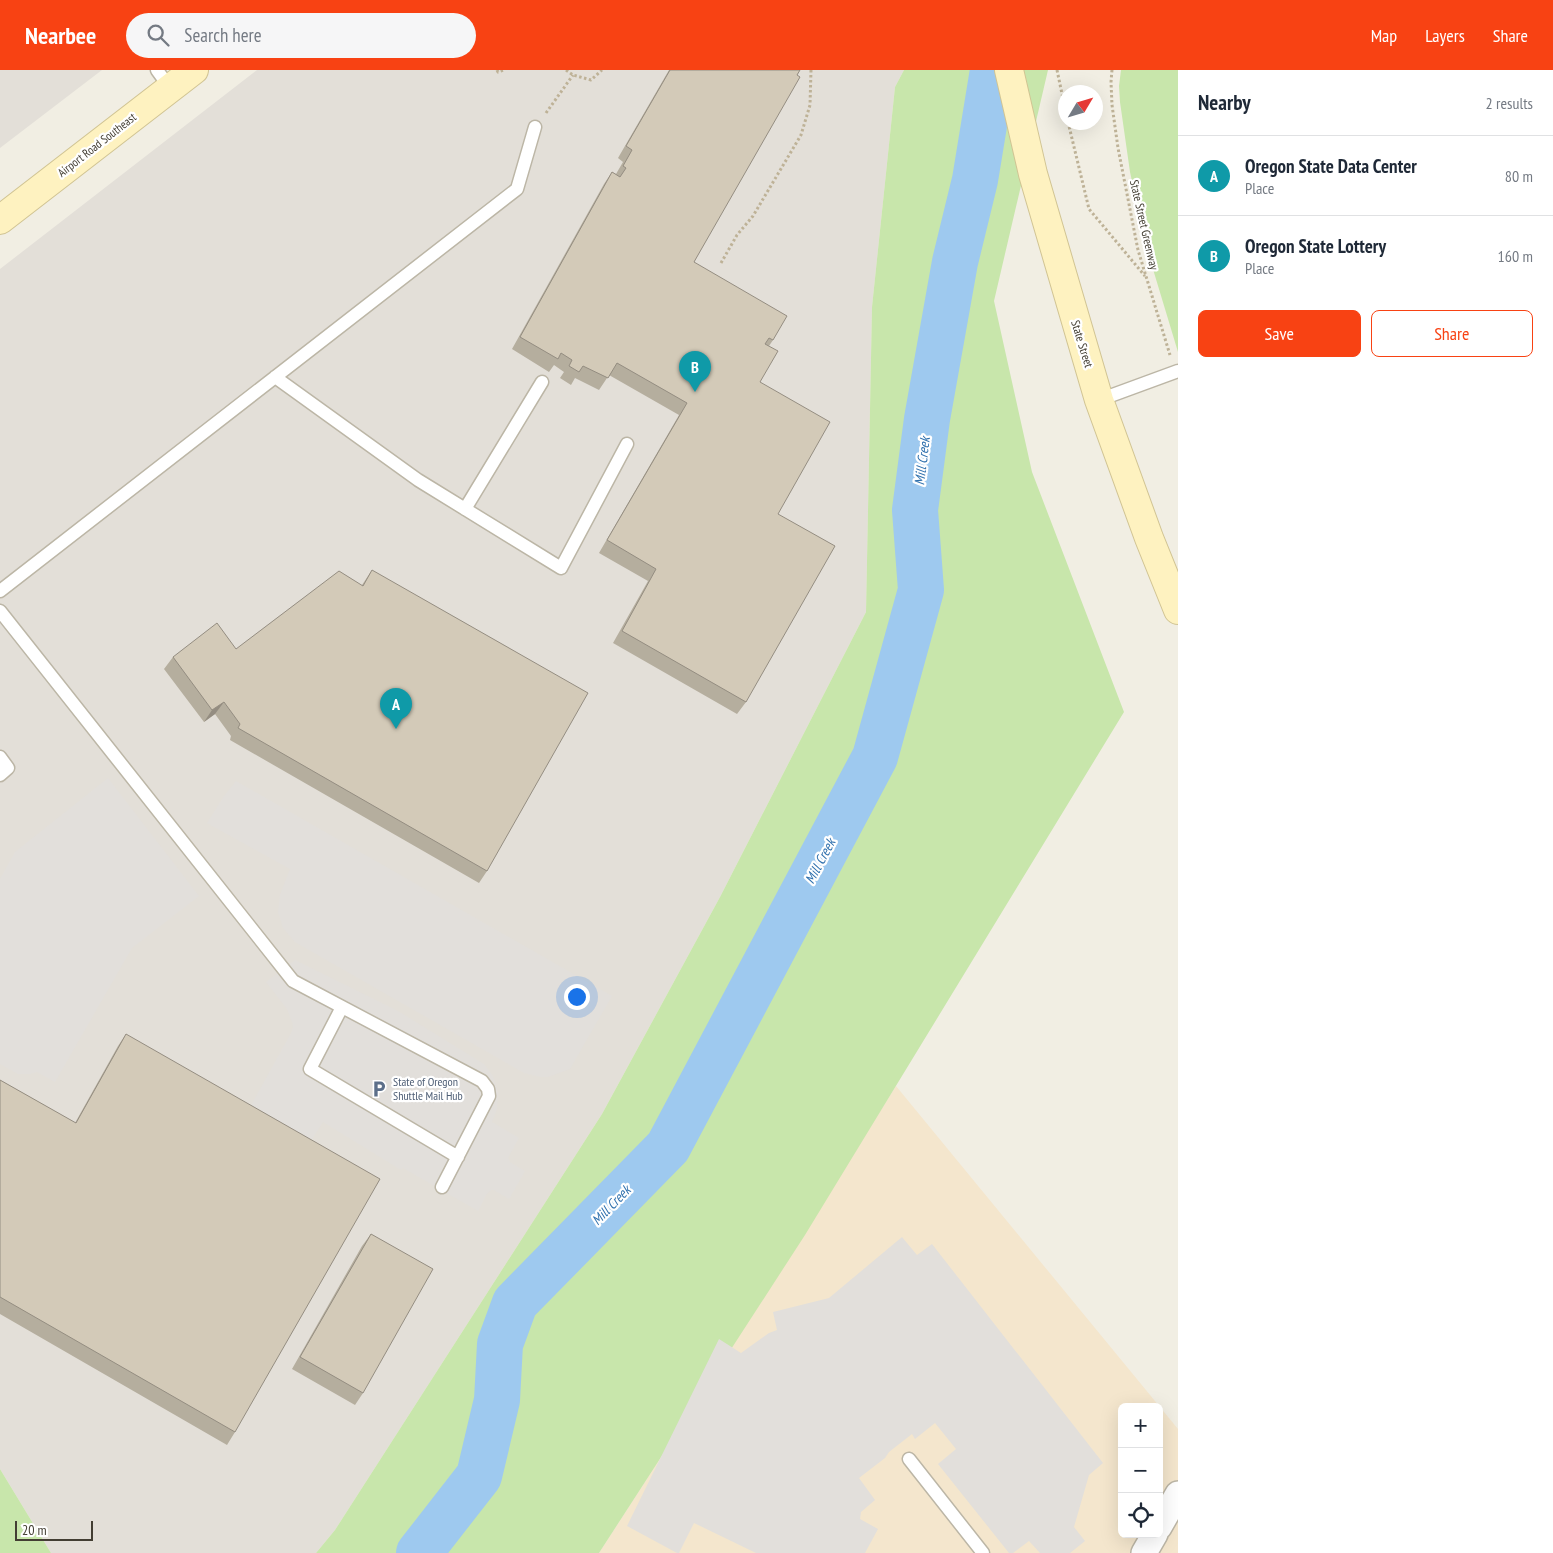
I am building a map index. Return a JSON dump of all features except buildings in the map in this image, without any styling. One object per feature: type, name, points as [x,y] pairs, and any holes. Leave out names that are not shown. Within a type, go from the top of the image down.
[{"type":"main road","name":"Airport Road Southeast","points":[[3,211],[164,79],[194,70]]},
{"type":"main road","name":"State Street","points":[[1009,70],[1033,174],[1099,400],[1149,538],[1178,610]]},
{"type":"street","points":[[1163,1520],[1178,1496]]},
{"type":"street","points":[[1144,1553],[1153,1538]]},
{"type":"lane","points":[[0,591],[518,189],[536,127]]},
{"type":"lane","points":[[1099,400],[1177,371]]},
{"type":"lane","points":[[275,377],[418,480],[561,568],[627,444]]},
{"type":"lane","points":[[465,509],[542,382]]},
{"type":"lane","points":[[0,611],[293,981],[482,1081],[488,1089],[489,1096],[442,1188]]},
{"type":"lane","points":[[0,757],[8,768],[0,775]]},
{"type":"lane","points":[[342,1007],[310,1069],[458,1157]]},
{"type":"lane","points":[[909,1458],[983,1553]]},
{"type":"path","points":[[497,70],[498,72],[504,70]]},
{"type":"path","points":[[566,70],[573,75],[592,80],[602,70]]},
{"type":"path","points":[[721,263],[737,236],[753,216],[801,135],[810,105],[811,70]]},
{"type":"path","points":[[1057,70],[1059,85]]},
{"type":"path","name":"State Street Greenway","points":[[1112,70],[1112,105],[1118,148],[1138,250],[1177,371]]},
{"type":"path","points":[[536,127],[573,75]]},
{"type":"path","points":[[1070,130],[1089,209],[1147,278]]},
{"type":"shaded area","points":[[0,70],[102,70],[0,148]]},
{"type":"shaded area","points":[[257,70],[904,70],[895,87],[872,307],[866,612],[720,897],[602,1114],[335,1530],[316,1553],[51,1553],[0,1469],[0,269]]},
{"type":"shaded area","points":[[108,778],[199,896],[132,948],[55,1082],[37,1072],[18,1074],[0,1064],[0,879],[15,852]]},
{"type":"shaded area","points":[[236,781],[612,996],[570,1069],[548,1077],[524,1073],[295,942],[283,928],[278,912],[280,895],[290,869],[207,823]]},
{"type":"shaded area","name":"State of Oregon Shuttle Mail Hub","points":[[295,960],[398,1011],[484,1064],[493,1076],[498,1093],[497,1109],[492,1122],[519,1138],[508,1158],[510,1162],[525,1171],[509,1199],[491,1190],[486,1195],[478,1211],[403,1168],[401,1170],[323,1122],[304,1152],[244,1118],[293,1027],[287,1009],[266,982]]},
{"type":"shaded area","points":[[896,1086],[1157,1403],[1118,1403],[1118,1538],[1163,1538],[1163,1411],[1178,1429],[1178,1553],[599,1553],[700,1397]]},
{"type":"shaded area","points":[[902,1237],[917,1255],[932,1244],[1103,1463],[1089,1475],[1074,1527],[1085,1541],[1070,1553],[1040,1553],[1029,1541],[1013,1553],[1009,1553],[938,1464],[956,1449],[935,1423],[915,1439],[912,1434],[859,1478],[875,1500],[861,1512],[860,1519],[878,1529],[865,1553],[756,1553],[694,1523],[679,1553],[677,1553],[627,1526],[719,1339],[741,1353],[769,1333],[777,1330],[773,1312],[829,1298]]},
{"type":"green space","points":[[904,70],[1048,70],[994,301],[1032,472],[1124,712],[805,1235],[599,1553],[316,1553],[335,1530],[602,1114],[720,897],[866,612],[872,307],[895,87]]},
{"type":"green space","points":[[1121,70],[1178,70],[1178,352],[1146,246],[1130,172],[1120,102]]},
{"type":"green space","points":[[0,1469],[51,1553],[0,1553]]},
{"type":"waterway","name":"Mill Creek","points":[[419,1553],[479,1476],[497,1400],[500,1344],[515,1303],[668,1147],[875,757],[921,590],[915,510],[927,419],[955,262],[975,180],[993,70]]},
{"type":"place","name":"Oregon State Lottery","points":[[695,392]]},
{"type":"place","name":"Oregon State Data Center","points":[[396,729]]},
{"type":"place","name":"State of Oregon Shuttle Mail Hub","points":[[379,1089]]}]
